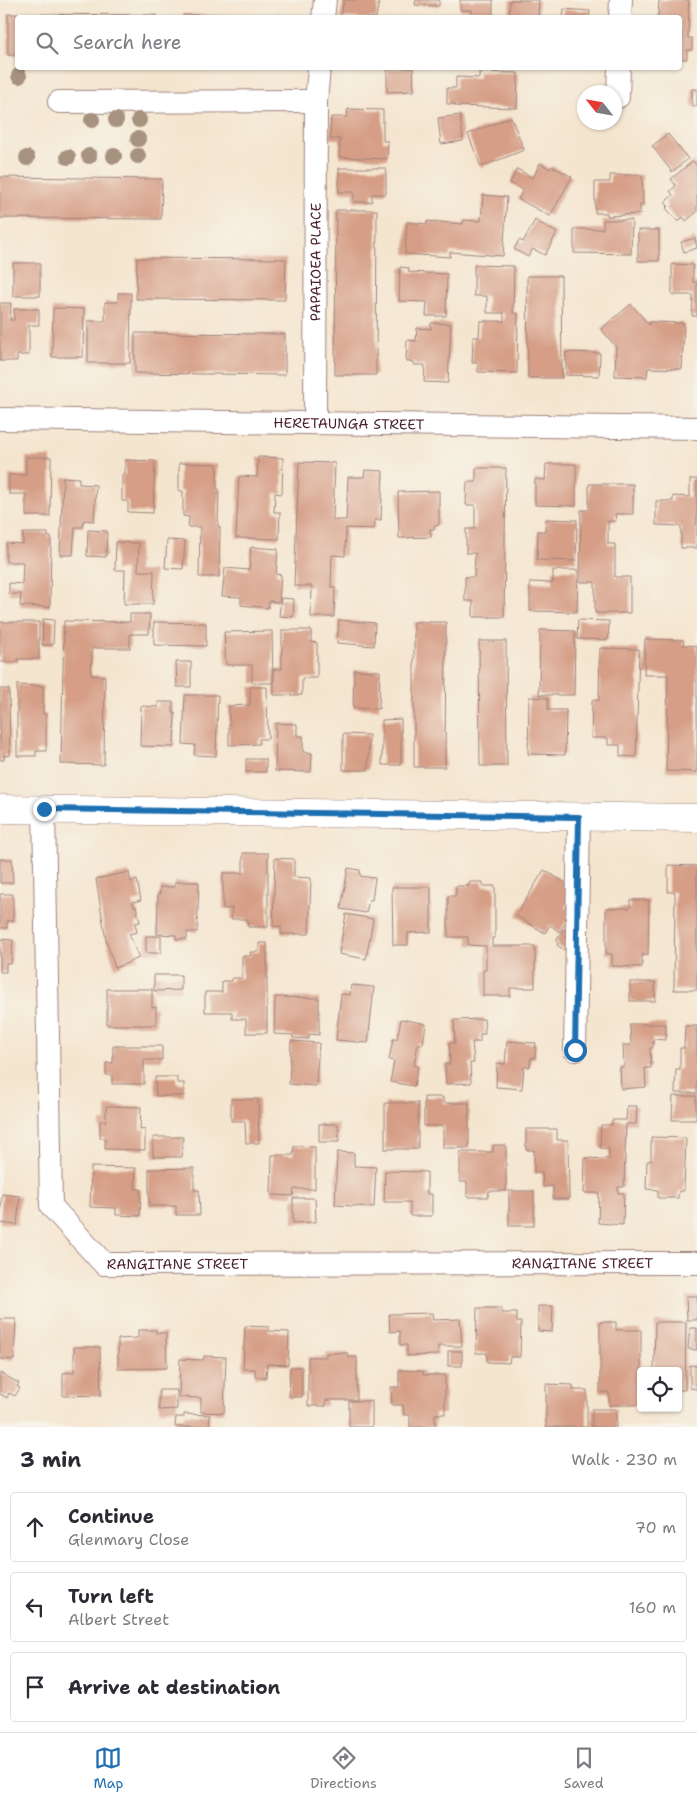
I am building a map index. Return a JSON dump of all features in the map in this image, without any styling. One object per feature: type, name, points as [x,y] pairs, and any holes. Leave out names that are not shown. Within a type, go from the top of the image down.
[{"type":"street","points":[[323,15],[325,0]]},
{"type":"street","points":[[620,0],[620,15]]},
{"type":"street","name":"PAPAIOEA PLACE","points":[[315,423],[316,101],[319,70]]},
{"type":"street","points":[[618,85],[619,70]]},
{"type":"street","points":[[59,102],[316,101]]},
{"type":"street","name":"HERETAUNGA STREET","points":[[0,419],[697,428]]},
{"type":"street","points":[[0,809],[697,818]]},
{"type":"street","name":"RANGITANE STREET","points":[[44,809],[51,1206],[104,1264],[697,1263]]},
{"type":"street","points":[[575,1050],[579,817]]},
{"type":"building","points":[[344,0],[379,0],[376,15],[341,15]]},
{"type":"building","points":[[416,0],[439,0],[439,6],[415,5]]},
{"type":"building","points":[[460,0],[493,0],[493,15],[472,15],[472,10],[460,10]]},
{"type":"building","points":[[510,0],[539,0],[538,15],[509,15]]},
{"type":"building","points":[[659,0],[689,0],[688,38],[692,38],[692,50],[687,50],[687,59],[682,59],[682,15],[658,15]]},
{"type":"building","points":[[564,9],[590,11],[589,15],[563,15]]},
{"type":"building","points":[[8,14],[156,15],[15,15],[15,55],[8,55]]},
{"type":"building","points":[[387,70],[413,70],[414,91],[387,92]]},
{"type":"building","points":[[479,72],[518,73],[517,108],[455,106],[455,104],[447,104],[447,88],[456,88],[456,77],[479,78]]},
{"type":"building","points":[[692,89],[697,89],[697,106],[692,106]]},
{"type":"building","points":[[348,109],[383,110],[383,141],[388,141],[387,159],[339,157],[340,139],[330,139],[331,117],[347,117]]},
{"type":"building","points":[[460,115],[463,141],[441,144],[438,118]]},
{"type":"building","points":[[511,117],[524,150],[481,167],[468,134]]},
{"type":"building","points":[[668,134],[688,159],[672,172],[652,146]]},
{"type":"building","points":[[693,161],[697,166],[697,212],[686,221],[683,217],[678,222],[666,208],[668,206],[665,202],[673,195],[670,191],[676,186],[671,179]]},
{"type":"building","points":[[540,163],[550,169],[552,166],[572,177],[550,216],[518,199],[523,190],[510,183],[517,169],[533,178]]},
{"type":"building","points":[[339,168],[386,168],[386,194],[372,194],[372,202],[354,202],[354,192],[339,192]]},
{"type":"building","points":[[610,175],[642,175],[643,205],[640,205],[640,214],[607,216],[607,213],[595,213],[595,182],[610,182]]},
{"type":"building","points":[[0,177],[162,179],[161,219],[0,218]]},
{"type":"building","points":[[483,195],[507,197],[503,256],[450,252],[450,257],[405,254],[407,222],[427,224],[427,221],[463,224],[464,220],[481,221]]},
{"type":"building","points":[[336,210],[377,210],[376,375],[335,375]]},
{"type":"building","points":[[535,220],[557,233],[545,255],[533,249],[528,257],[514,249],[519,240],[523,242]]},
{"type":"building","points":[[603,220],[632,220],[631,254],[574,253],[574,229],[603,229]]},
{"type":"building","points":[[638,230],[659,230],[659,261],[638,261]]},
{"type":"building","points":[[695,238],[697,248],[684,252],[681,242]]},
{"type":"building","points":[[137,258],[286,259],[285,300],[136,299]]},
{"type":"building","points":[[13,263],[40,263],[40,296],[13,296]]},
{"type":"building","points":[[672,264],[693,265],[693,282],[697,282],[697,316],[692,316],[693,295],[672,295]]},
{"type":"building","points":[[474,265],[514,266],[513,313],[518,313],[517,373],[478,372],[478,363],[472,363],[473,337],[479,337],[480,321],[504,321],[504,313],[487,313],[487,296],[474,296]]},
{"type":"building","points":[[400,267],[409,268],[408,272],[447,274],[446,316],[426,316],[427,302],[399,301]]},
{"type":"building","points":[[527,276],[561,276],[562,378],[528,378]]},
{"type":"building","points":[[118,293],[131,293],[130,363],[88,363],[88,321],[105,321],[105,302],[118,302]]},
{"type":"building","points":[[0,303],[11,303],[10,320],[14,320],[14,309],[39,309],[39,325],[29,325],[29,355],[17,355],[17,361],[0,361]]},
{"type":"building","points":[[631,304],[649,325],[649,322],[684,323],[682,369],[648,368],[647,377],[615,376],[616,347],[601,329]]},
{"type":"building","points":[[53,308],[84,309],[83,357],[52,357]]},
{"type":"building","points":[[431,323],[451,324],[448,383],[424,382],[425,365],[414,365],[414,362],[406,361],[407,340],[416,341],[417,328],[431,329]]},
{"type":"building","points":[[135,333],[285,334],[285,375],[135,373]]},
{"type":"building","points":[[566,352],[600,353],[599,376],[566,375]]},
{"type":"building","points":[[26,457],[51,457],[50,516],[26,516],[26,494],[9,494],[9,475],[26,475]]},
{"type":"building","points":[[258,457],[283,458],[282,494],[275,493],[274,512],[280,512],[279,539],[236,538],[239,476],[257,477]]},
{"type":"building","points":[[125,460],[155,461],[153,513],[128,512],[128,501],[122,501],[122,474],[125,475]]},
{"type":"building","points":[[299,462],[335,463],[333,520],[346,520],[348,477],[364,477],[365,470],[383,471],[381,520],[375,520],[374,529],[346,528],[345,556],[332,555],[331,587],[335,587],[334,617],[311,617],[312,586],[294,586]]},
{"type":"building","points":[[179,463],[217,464],[217,489],[219,489],[218,527],[220,527],[219,577],[199,577],[200,527],[188,527],[189,517],[183,516],[183,491],[179,491]]},
{"type":"building","points":[[546,464],[576,464],[576,506],[535,505],[535,479],[545,480]]},
{"type":"building","points":[[476,468],[506,468],[504,617],[473,617],[473,601],[465,601],[465,577],[474,577],[475,553],[466,553],[466,529],[475,529],[475,505],[466,505],[467,482],[476,482]]},
{"type":"building","points":[[63,477],[79,478],[79,484],[96,485],[94,521],[84,520],[83,527],[75,527],[73,555],[60,555]]},
{"type":"building","points":[[690,479],[697,479],[697,548],[681,548],[681,526],[656,525],[656,501],[673,501],[673,496],[690,497]]},
{"type":"building","points":[[589,484],[633,484],[633,514],[615,514],[616,521],[608,521],[608,544],[615,544],[615,577],[630,577],[630,613],[595,613],[595,582],[580,582],[581,510],[589,510]]},
{"type":"building","points":[[439,491],[439,525],[434,526],[434,529],[430,529],[431,537],[399,538],[398,492]]},
{"type":"building","points":[[546,519],[577,520],[576,561],[537,560],[538,531],[545,531]]},
{"type":"building","points":[[88,530],[107,531],[106,557],[87,556]]},
{"type":"building","points":[[23,533],[48,533],[48,537],[51,537],[50,607],[20,606],[21,594],[9,594],[9,583],[22,584],[23,562],[6,562],[6,543],[23,544]]},
{"type":"building","points":[[167,540],[185,541],[183,569],[165,568]]},
{"type":"building","points":[[116,542],[139,543],[138,571],[154,571],[153,604],[124,604],[125,570],[115,570]]},
{"type":"building","points":[[251,547],[278,549],[276,574],[281,575],[279,602],[269,601],[268,608],[241,605],[241,597],[222,596],[225,568],[249,570]]},
{"type":"building","points":[[553,570],[578,570],[577,612],[530,611],[530,582],[553,583]]},
{"type":"building","points":[[281,598],[294,599],[293,617],[279,616]]},
{"type":"building","points":[[130,614],[150,614],[149,634],[130,634],[130,648],[92,648],[91,675],[105,676],[104,765],[61,764],[64,621],[130,622]]},
{"type":"building","points":[[43,619],[54,620],[53,645],[42,645]]},
{"type":"building","points":[[339,620],[375,623],[374,646],[337,643]]},
{"type":"building","points":[[578,620],[609,621],[608,640],[577,639]]},
{"type":"building","points":[[0,622],[39,622],[39,659],[18,659],[18,662],[0,662]]},
{"type":"building","points":[[154,622],[206,623],[206,646],[154,645]]},
{"type":"building","points":[[414,622],[446,622],[445,767],[414,767]]},
{"type":"building","points":[[282,630],[311,630],[311,642],[317,643],[317,678],[302,678],[302,695],[274,695],[274,669],[282,669]]},
{"type":"building","points":[[540,630],[575,631],[574,695],[539,695]]},
{"type":"building","points":[[272,631],[273,683],[252,683],[252,665],[226,665],[224,632]]},
{"type":"building","points":[[645,639],[684,640],[683,645],[697,646],[697,772],[666,771],[668,675],[644,675]]},
{"type":"building","points":[[479,641],[506,641],[507,766],[480,766]]},
{"type":"building","points":[[600,648],[639,649],[636,757],[620,756],[620,745],[608,745],[608,738],[591,738],[592,700],[599,700]]},
{"type":"building","points":[[176,662],[191,662],[191,687],[177,687]]},
{"type":"building","points":[[354,670],[380,671],[379,709],[353,708]]},
{"type":"building","points":[[17,685],[43,686],[43,714],[46,714],[46,751],[36,751],[36,756],[17,756]]},
{"type":"building","points":[[250,687],[267,687],[268,739],[259,739],[259,744],[229,745],[229,706],[250,705]]},
{"type":"building","points":[[0,689],[9,689],[10,756],[4,755],[4,760],[0,760]]},
{"type":"building","points":[[185,695],[218,695],[216,756],[194,755],[195,745],[183,744]]},
{"type":"building","points":[[529,697],[548,698],[548,710],[566,710],[565,755],[528,754]]},
{"type":"building","points":[[158,702],[173,702],[173,713],[175,713],[174,747],[140,746],[141,706],[158,707]]},
{"type":"building","points":[[401,719],[401,765],[382,765],[382,720]]},
{"type":"building","points":[[276,723],[297,724],[297,736],[303,736],[303,752],[312,753],[311,772],[275,771]]},
{"type":"building","points":[[343,734],[369,735],[368,770],[343,770]]},
{"type":"building","points":[[246,759],[266,759],[266,772],[246,772]]},
{"type":"building","points":[[243,853],[268,853],[268,927],[248,927],[247,919],[231,919],[232,908],[223,909],[223,873],[243,873]]},
{"type":"building","points":[[275,858],[294,859],[294,877],[311,878],[309,934],[281,934],[281,926],[273,926]]},
{"type":"building","points":[[0,859],[12,859],[13,883],[0,883]]},
{"type":"building","points":[[668,865],[697,866],[697,990],[674,990],[675,892],[668,892]]},
{"type":"building","points":[[348,868],[360,870],[360,876],[375,878],[372,900],[369,900],[366,913],[341,909]]},
{"type":"building","points":[[544,870],[576,889],[565,907],[572,911],[560,932],[550,925],[545,933],[516,916]]},
{"type":"building","points":[[129,872],[131,882],[137,880],[141,900],[133,902],[134,907],[136,906],[140,922],[135,923],[137,932],[129,934],[139,958],[115,968],[106,940],[96,879]]},
{"type":"building","points":[[175,882],[199,882],[197,932],[187,932],[187,939],[176,939],[176,935],[157,934],[158,894],[160,894],[160,887],[175,887]]},
{"type":"building","points":[[469,882],[483,882],[483,886],[495,886],[495,938],[492,938],[492,946],[535,946],[535,988],[510,988],[510,996],[483,996],[483,970],[486,970],[486,946],[468,945],[468,937],[448,937],[448,896],[456,896],[456,886],[469,886]]},
{"type":"building","points":[[392,887],[431,887],[431,932],[408,933],[408,945],[393,945]]},
{"type":"building","points":[[0,894],[13,894],[13,921],[7,921],[7,928],[0,928]]},
{"type":"building","points":[[630,900],[649,900],[648,955],[642,955],[642,967],[612,966],[612,954],[606,954],[606,908],[630,908]]},
{"type":"building","points":[[346,914],[373,919],[366,959],[339,954]]},
{"type":"building","points":[[564,929],[574,935],[564,950],[557,945],[556,941]]},
{"type":"building","points":[[146,936],[161,936],[161,953],[146,953]]},
{"type":"building","points":[[0,939],[13,940],[11,964],[6,963],[6,972],[0,972]]},
{"type":"building","points":[[259,943],[267,943],[267,1033],[246,1033],[246,1019],[232,1019],[232,1012],[205,1012],[205,992],[222,992],[222,981],[242,978],[242,956],[251,956],[250,952],[259,952]]},
{"type":"building","points":[[154,975],[181,975],[181,990],[154,991]]},
{"type":"building","points":[[630,982],[655,982],[655,1001],[630,1001]]},
{"type":"building","points":[[351,985],[374,987],[368,1043],[336,1040],[341,994],[350,995]]},
{"type":"building","points":[[107,989],[152,989],[152,1008],[156,1007],[156,1025],[107,1025]]},
{"type":"building","points":[[275,997],[319,998],[319,1035],[309,1034],[309,1039],[293,1038],[293,1035],[274,1034]]},
{"type":"building","points":[[401,1019],[426,1024],[423,1044],[418,1044],[414,1065],[418,1066],[414,1086],[390,1082],[394,1061],[389,1060],[393,1039],[397,1039]]},
{"type":"building","points":[[484,1019],[485,1034],[480,1034],[480,1042],[472,1042],[474,1063],[470,1063],[471,1083],[446,1084],[445,1064],[450,1064],[449,1043],[455,1043],[454,1020]]},
{"type":"building","points":[[630,1024],[666,1024],[666,1040],[653,1039],[653,1048],[650,1048],[651,1068],[645,1068],[646,1087],[621,1089],[620,1067],[624,1067],[623,1045],[631,1045]]},
{"type":"building","points":[[685,1026],[697,1026],[697,1093],[675,1093],[676,1069],[680,1069],[680,1048],[684,1048]]},
{"type":"building","points":[[291,1041],[319,1043],[316,1086],[289,1084]]},
{"type":"building","points":[[507,1041],[536,1043],[535,1058],[531,1058],[530,1067],[524,1067],[522,1089],[496,1087],[497,1063],[505,1064]]},
{"type":"building","points":[[113,1046],[162,1046],[162,1060],[144,1060],[144,1084],[112,1084],[112,1075],[106,1075],[106,1063],[113,1063]]},
{"type":"building","points":[[155,1077],[177,1077],[177,1083],[184,1083],[184,1096],[156,1096]]},
{"type":"building","points":[[673,1096],[696,1096],[696,1120],[672,1120]]},
{"type":"building","points":[[424,1097],[443,1097],[443,1103],[469,1103],[469,1148],[443,1148],[443,1126],[424,1126]]},
{"type":"building","points":[[231,1099],[258,1099],[259,1143],[246,1143],[245,1121],[231,1121]]},
{"type":"building","points":[[385,1103],[418,1103],[418,1149],[385,1149]]},
{"type":"building","points":[[106,1106],[141,1107],[140,1130],[145,1129],[145,1150],[105,1149],[105,1138],[100,1138],[100,1121],[106,1121]]},
{"type":"building","points":[[627,1106],[637,1106],[636,1124],[626,1124],[624,1187],[618,1187],[618,1193],[624,1193],[623,1225],[598,1223],[599,1193],[584,1193],[585,1158],[609,1159],[609,1149],[600,1148],[601,1125],[612,1125],[612,1120],[626,1120]]},
{"type":"building","points":[[319,1124],[338,1124],[339,1142],[319,1142]]},
{"type":"building","points":[[526,1129],[557,1129],[557,1140],[568,1140],[569,1199],[553,1199],[553,1186],[543,1187],[542,1173],[534,1173],[534,1150],[526,1150]]},
{"type":"building","points":[[153,1137],[183,1137],[182,1157],[153,1157]]},
{"type":"building","points":[[651,1137],[686,1138],[684,1191],[679,1191],[678,1198],[658,1198],[658,1190],[646,1189],[647,1161],[651,1161]]},
{"type":"building","points":[[493,1145],[506,1145],[506,1191],[489,1191],[488,1197],[467,1197],[467,1182],[460,1182],[460,1152],[493,1152]]},
{"type":"building","points":[[294,1146],[315,1147],[315,1189],[294,1189],[293,1196],[271,1195],[272,1155],[293,1155]]},
{"type":"building","points":[[337,1152],[354,1153],[354,1166],[376,1167],[374,1207],[335,1205]]},
{"type":"building","points":[[91,1167],[136,1168],[135,1189],[141,1189],[140,1216],[116,1215],[116,1208],[90,1207]]},
{"type":"building","points":[[194,1168],[194,1190],[199,1190],[200,1215],[176,1215],[176,1206],[149,1206],[149,1169]]},
{"type":"building","points":[[385,1171],[427,1172],[427,1194],[432,1194],[432,1216],[410,1216],[410,1202],[384,1202]]},
{"type":"building","points":[[509,1191],[534,1191],[534,1226],[509,1226]]},
{"type":"building","points":[[2,1194],[20,1196],[17,1225],[0,1223]]},
{"type":"building","points":[[293,1198],[315,1198],[316,1222],[293,1223]]},
{"type":"building","points":[[686,1296],[697,1296],[697,1320],[687,1320]]},
{"type":"building","points":[[538,1306],[553,1306],[552,1332],[538,1331]]},
{"type":"building","points":[[477,1308],[502,1308],[502,1313],[517,1313],[517,1322],[521,1322],[520,1357],[510,1357],[509,1363],[487,1362],[487,1353],[476,1353]]},
{"type":"building","points":[[432,1313],[433,1320],[460,1319],[462,1346],[438,1346],[438,1355],[407,1356],[407,1345],[400,1345],[400,1331],[390,1332],[389,1314]]},
{"type":"building","points":[[0,1319],[16,1319],[14,1360],[0,1359]]},
{"type":"building","points":[[600,1322],[616,1322],[616,1330],[641,1330],[641,1367],[637,1367],[637,1405],[609,1405],[609,1392],[600,1392]]},
{"type":"building","points":[[655,1322],[686,1322],[685,1390],[682,1390],[682,1367],[654,1367]]},
{"type":"building","points":[[245,1326],[269,1327],[269,1331],[289,1332],[288,1365],[267,1364],[266,1377],[255,1377],[255,1369],[243,1369]]},
{"type":"building","points":[[690,1328],[697,1328],[697,1350],[688,1349]]},
{"type":"building","points":[[138,1330],[156,1330],[156,1333],[166,1333],[167,1368],[118,1369],[118,1339],[138,1338]]},
{"type":"building","points":[[74,1347],[100,1347],[101,1395],[63,1396],[63,1373],[74,1372]]},
{"type":"building","points":[[448,1351],[462,1351],[462,1366],[448,1366]]},
{"type":"building","points":[[326,1353],[348,1353],[348,1357],[357,1357],[357,1400],[326,1400],[326,1406],[308,1406],[308,1357],[326,1357]]},
{"type":"building","points":[[204,1356],[226,1357],[224,1413],[201,1412],[201,1398],[179,1397],[180,1359],[203,1360]]},
{"type":"building","points":[[690,1365],[697,1366],[697,1389],[690,1388]]},
{"type":"building","points":[[290,1367],[302,1367],[302,1397],[289,1397]]},
{"type":"building","points":[[399,1370],[423,1371],[423,1375],[445,1375],[445,1414],[435,1414],[435,1427],[410,1427],[410,1415],[404,1415],[403,1405],[392,1405],[391,1387],[399,1387]]},
{"type":"building","points":[[0,1373],[19,1383],[17,1386],[20,1388],[15,1396],[9,1393],[7,1398],[0,1394]]},
{"type":"building","points":[[546,1384],[573,1385],[573,1390],[587,1390],[587,1427],[546,1427]]},
{"type":"building","points":[[159,1390],[177,1390],[177,1409],[159,1410]]},
{"type":"building","points":[[349,1401],[372,1401],[372,1427],[349,1427]]},
{"type":"building","points":[[592,1409],[616,1409],[616,1427],[592,1427]]},
{"type":"building","points":[[184,1414],[210,1415],[209,1427],[175,1427],[176,1417],[184,1417]]},
{"type":"route","points":[[44,809],[579,817],[575,1050]]}]
